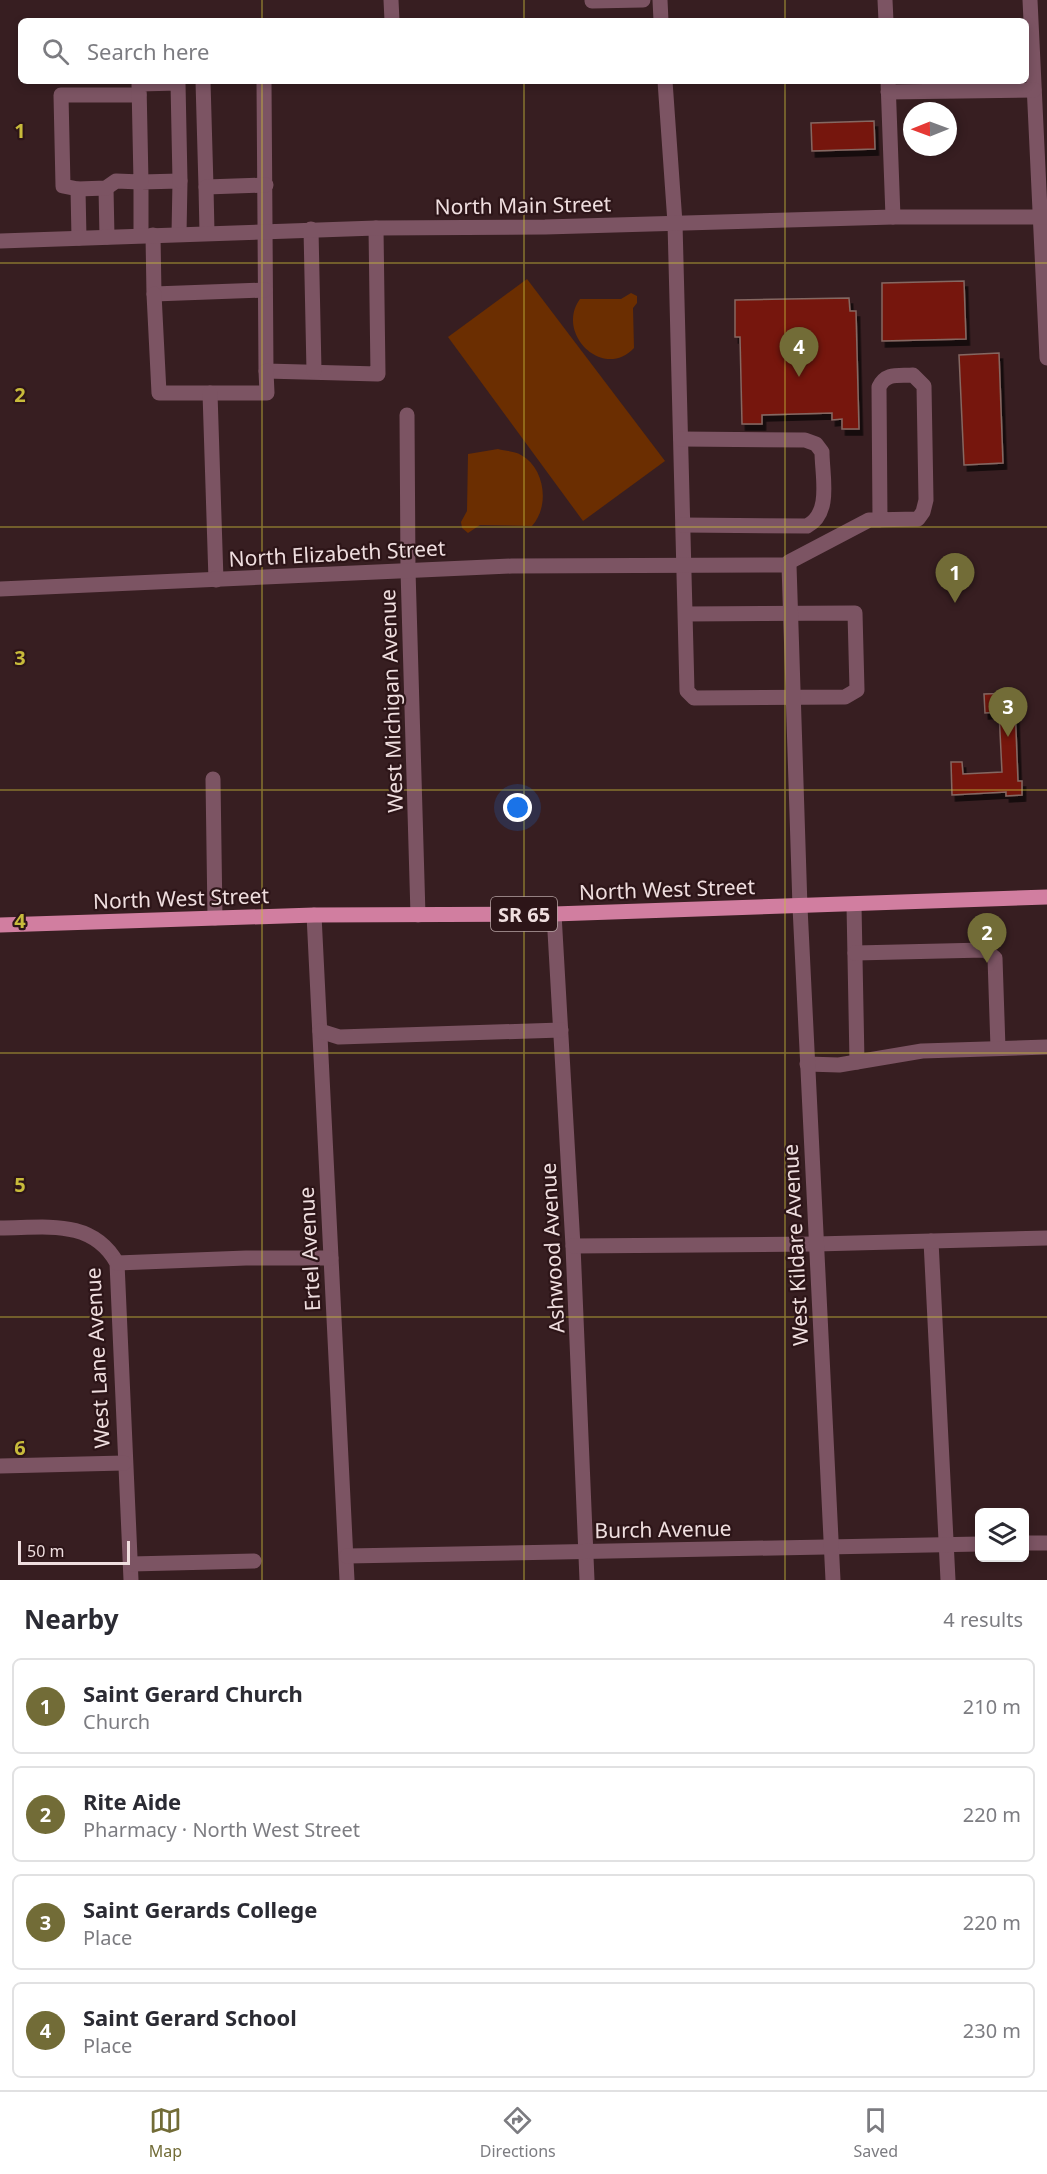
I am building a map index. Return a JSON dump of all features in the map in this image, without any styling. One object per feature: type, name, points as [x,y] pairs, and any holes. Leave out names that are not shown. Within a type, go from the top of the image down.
[{"type":"main road","name":"North West Street","points":[[0,925],[314,915],[554,914],[1047,897]]},
{"type":"street","points":[[391,0],[392,18]]},
{"type":"street","points":[[592,1],[643,0]]},
{"type":"street","points":[[660,0],[661,18]]},
{"type":"street","points":[[885,0],[886,18]]},
{"type":"street","points":[[1030,0],[1044,217],[1047,358]]},
{"type":"street","points":[[139,84],[141,182],[154,294],[159,393],[267,393],[264,84]]},
{"type":"street","points":[[178,84],[179,234]]},
{"type":"street","points":[[203,84],[207,233]]},
{"type":"street","points":[[665,84],[675,223],[683,525],[680,564],[685,614],[687,691],[694,698],[845,697],[857,690],[855,613],[685,614]]},
{"type":"street","points":[[893,217],[888,87],[1035,90]]},
{"type":"street","points":[[139,95],[61,95],[63,186],[78,189],[106,188],[116,181],[180,181]]},
{"type":"street","points":[[206,187],[266,184]]},
{"type":"street","points":[[106,188],[107,237]]},
{"type":"street","points":[[78,189],[79,238]]},
{"type":"street","name":"North Main Street","points":[[0,241],[376,228],[893,217],[1044,217]]},
{"type":"street","points":[[266,371],[378,374],[376,228]]},
{"type":"street","points":[[311,230],[314,371]]},
{"type":"street","points":[[154,294],[265,290]]},
{"type":"street","points":[[789,565],[789,562],[869,520],[880,520],[918,519],[923,512],[926,500],[924,386],[914,375],[888,376],[879,387],[880,520]]},
{"type":"street","points":[[210,393],[216,580]]},
{"type":"street","name":"West Michigan Avenue","points":[[407,415],[408,570],[418,915]]},
{"type":"street","points":[[681,439],[805,440],[816,444],[822,452],[823,509],[817,521],[807,526],[683,525]]},
{"type":"street","name":"North Elizabeth Street","points":[[0,589],[408,570],[680,564],[789,565]]},
{"type":"street","name":"West Kildare Avenue","points":[[789,565],[800,907],[834,1580]]},
{"type":"street","points":[[213,778],[215,918]]},
{"type":"street","points":[[854,905],[857,1062]]},
{"type":"street","name":"Ashwood Avenue","points":[[554,914],[573,1246],[587,1580]]},
{"type":"street","name":"Ertel Avenue","points":[[314,915],[347,1580]]},
{"type":"street","points":[[855,953],[985,950],[991,953],[995,958],[998,1048]]},
{"type":"street","points":[[320,1031],[339,1037],[561,1030]]},
{"type":"street","points":[[807,1064],[839,1065],[922,1051],[1047,1047]]},
{"type":"street","name":"West Lane Avenue","points":[[0,1228],[76,1229],[91,1234],[104,1243],[117,1263],[124,1463],[132,1580]]},
{"type":"street","points":[[573,1246],[816,1244],[1047,1238]]},
{"type":"street","points":[[931,1241],[948,1580]]},
{"type":"street","points":[[117,1263],[331,1258]]},
{"type":"street","points":[[0,1466],[124,1463]]},
{"type":"street","points":[[1029,1544],[1047,1543]]},
{"type":"street","name":"Burch Avenue","points":[[347,1556],[975,1545]]},
{"type":"street","points":[[131,1564],[254,1561]]},
{"type":"shaded area","points":[[527,279],[665,461],[583,521],[448,337]]},
{"type":"shaded area","points":[[631,293],[637,296],[637,303],[633,308],[634,348],[622,357],[609,359],[597,356],[586,349],[578,338],[574,326],[574,312],[580,299],[621,299]]},
{"type":"shaded area","points":[[498,449],[519,454],[535,469],[540,478],[543,498],[538,518],[532,526],[480,525],[468,533],[462,528],[461,522],[467,511],[468,454]]},
{"type":"building","points":[[874,121],[875,149],[812,151],[811,123]]},
{"type":"building","points":[[964,281],[966,339],[882,341],[882,283]]},
{"type":"building","points":[[849,298],[850,311],[856,311],[859,429],[842,429],[842,419],[832,420],[832,413],[762,415],[762,424],[742,424],[740,337],[735,337],[735,300]]},
{"type":"building","points":[[999,353],[1003,463],[964,465],[959,355]]},
{"type":"building","points":[[1017,693],[1018,705],[1015,705],[1018,781],[1022,781],[1022,795],[1006,796],[1006,792],[952,795],[951,762],[962,762],[963,774],[1002,772],[999,712],[985,713],[984,694]]},
{"type":"place","name":"Saint Gerard School","points":[[799,377]]},
{"type":"place","name":"Saint Gerard Church","points":[[955,603]]},
{"type":"place","name":"Saint Gerards College","points":[[1008,737]]},
{"type":"place","name":"Rite Aide","points":[[987,963]]}]
